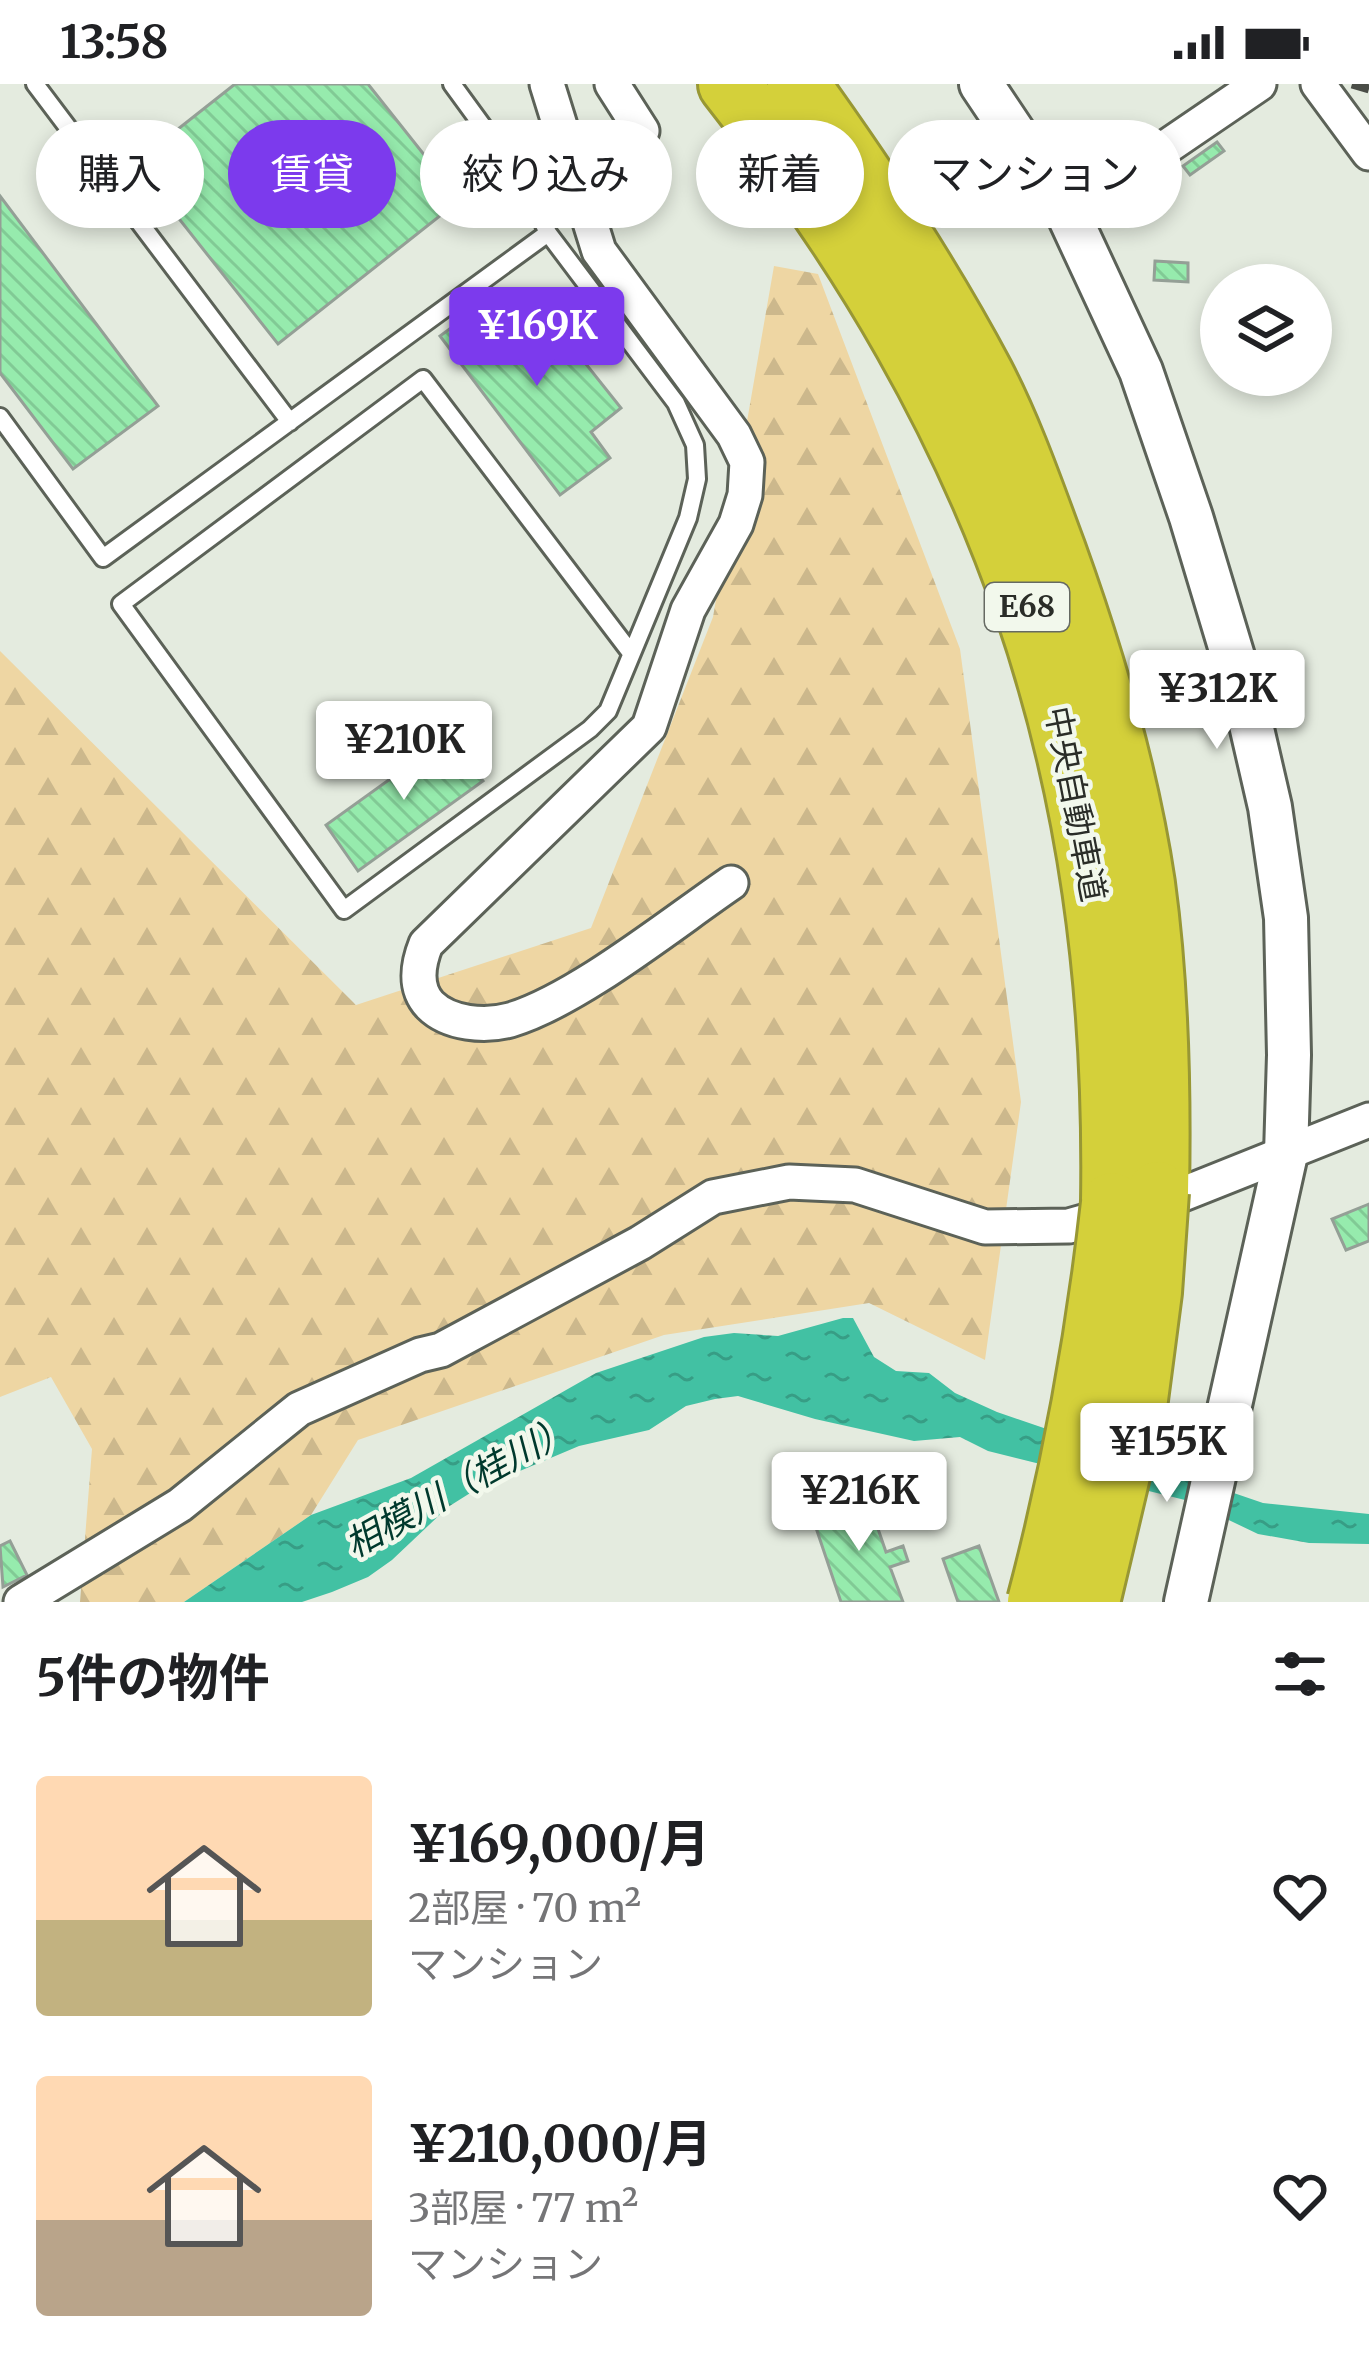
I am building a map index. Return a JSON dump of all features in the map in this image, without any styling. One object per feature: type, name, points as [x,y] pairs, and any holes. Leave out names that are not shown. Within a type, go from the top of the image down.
[{"type":"highway","name":"中央自動車道","points":[[729,84],[811,192],[867,277],[967,460],[1016,574],[1051,681],[1095,884],[1114,1096],[1151,1292],[1137,1399],[1089,1602]]},
{"type":"highway","name":"中央自動車道","points":[[798,84],[924,269],[985,379],[1031,487],[1099,683],[1139,860],[1153,965],[1160,1090],[1038,1602]]},
{"type":"street","points":[[547,84],[598,251],[734,435],[747,461],[745,495],[736,524],[688,610],[649,727],[426,944],[418,979],[428,1004],[448,1016],[471,1023],[506,1021],[543,1006],[620,960],[731,883]]},
{"type":"street","points":[[612,84],[635,120]]},
{"type":"street","points":[[981,84],[1005,120]]},
{"type":"street","points":[[1182,136],[1259,84]]},
{"type":"street","points":[[1318,84],[1369,153]]},
{"type":"street","points":[[1075,228],[1141,371],[1192,517],[1243,690],[1270,807],[1286,918],[1286,1154],[1189,1587]]},
{"type":"street","points":[[21,1602],[180,1505],[299,1409],[440,1350],[640,1243],[713,1197],[789,1182],[854,1184],[986,1227],[1069,1226],[1183,1194],[1369,1120]]},
{"type":"lane","points":[[35,84],[290,422]]},
{"type":"lane","points":[[452,84],[525,184],[548,233],[676,403],[695,445],[697,479],[688,518],[608,712],[344,910],[121,604],[423,379],[631,653]]},
{"type":"lane","points":[[0,417],[103,558],[548,233]]},
{"type":"green space","points":[[774,266],[818,274],[960,649],[1021,1102],[985,1360],[869,1303],[664,1335],[358,1440],[311,1515],[184,1602],[80,1602],[92,1449],[51,1377],[0,1397],[0,651],[356,1005],[591,928],[713,617]]},
{"type":"water","name":"相模川（桂川）","points":[[853,1318],[874,1357],[896,1371],[929,1373],[955,1393],[997,1412],[1263,1503],[1369,1514],[1369,1544],[1309,1543],[1258,1534],[1189,1501],[988,1451],[960,1437],[914,1441],[738,1396],[686,1406],[649,1430],[579,1446],[475,1490],[448,1507],[392,1560],[368,1577],[332,1592],[302,1602],[184,1602],[311,1515],[411,1478],[596,1373],[704,1337],[778,1336]]},
{"type":"building","points":[[235,84],[368,84],[420,150],[420,228],[425,228],[278,344],[186,228],[204,228],[204,120],[189,120]]},
{"type":"building","points":[[1217,142],[1224,151],[1190,175],[1183,166]]},
{"type":"building","points":[[0,196],[158,406],[73,469],[0,373]]},
{"type":"building","points":[[1155,261],[1188,263],[1188,282],[1154,280]]},
{"type":"building","points":[[490,299],[512,327],[539,305],[621,408],[591,432],[610,458],[560,495],[440,336]]},
{"type":"building","points":[[450,736],[483,781],[358,871],[326,825]]},
{"type":"building","points":[[1369,1204],[1369,1241],[1346,1250],[1332,1219]]},
{"type":"building","points":[[867,1497],[886,1552],[903,1546],[908,1561],[890,1567],[903,1602],[841,1602],[812,1516]]},
{"type":"building","points":[[10,1541],[27,1575],[3,1587],[0,1546]]},
{"type":"building","points":[[979,1546],[999,1602],[958,1602],[943,1559]]},
{"type":"railway","points":[[1352,84],[1369,89]]}]
